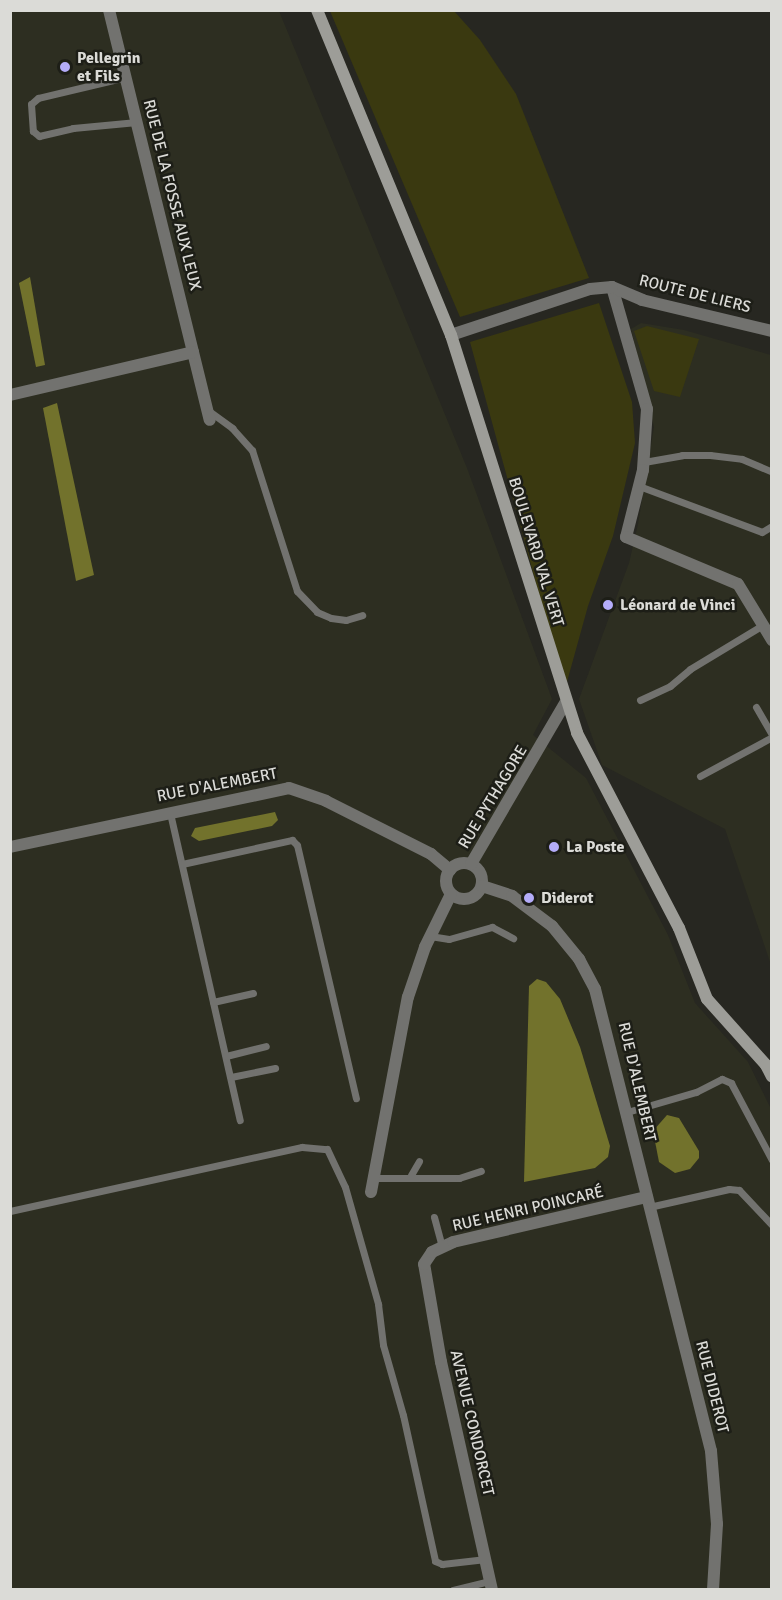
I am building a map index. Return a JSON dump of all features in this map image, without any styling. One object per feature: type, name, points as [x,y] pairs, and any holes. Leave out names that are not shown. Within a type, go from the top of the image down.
[{"type":"street","name":"RUE DE LA FOSSE AUX LEUX","points":[[109,10],[208,415]]},
{"type":"street","name":"BOULEVARD VAL VERT","points":[[317,10],[451,335],[566,703],[615,809],[679,928],[707,999],[759,1056],[771,1077]]},
{"type":"street","points":[[451,335],[590,289],[612,287],[646,409],[644,462],[626,537],[738,584],[771,640]]},
{"type":"street","name":"ROUTE DE LIERS","points":[[612,287],[642,300],[771,331]]},
{"type":"street","points":[[10,395],[193,352]]},
{"type":"street","name":"RUE PYTHAGORE","points":[[471,864],[566,703]]},
{"type":"street","name":"RUE D'ALEMBERT","points":[[10,847],[170,810],[289,789],[326,801],[431,854],[450,870]]},
{"type":"street","points":[[371,1192],[371,1178],[408,997],[430,936],[451,894],[446,880],[450,870],[459,863],[471,864],[479,871],[482,886],[470,899],[451,894]]},
{"type":"street","name":"RUE D'ALEMBERT","points":[[482,886],[512,896],[552,926],[579,959],[602,1011],[648,1202]]},
{"type":"street","name":"RUE HENRI POINCARÉ","points":[[424,1264],[432,1252],[442,1247],[648,1202]]},
{"type":"street","name":"RUE DIDEROT","points":[[648,1202],[711,1451],[717,1524],[713,1590]]},
{"type":"street","name":"AVENUE CONDORCET","points":[[424,1264],[439,1350],[491,1585]]},
{"type":"lane","points":[[126,77],[38,98],[31,104],[33,131],[39,136],[73,128],[137,122]]},
{"type":"lane","points":[[208,415],[232,428],[252,450],[297,591],[317,612],[331,618],[346,620],[362,615]]},
{"type":"lane","points":[[644,462],[682,454],[710,455],[742,459],[771,472]]},
{"type":"lane","points":[[639,486],[762,532],[771,526]]},
{"type":"lane","points":[[640,700],[670,686],[690,669],[763,625]]},
{"type":"lane","points":[[700,776],[771,736],[756,707]]},
{"type":"lane","points":[[170,810],[240,1120]]},
{"type":"lane","points":[[182,864],[292,840],[297,845],[356,1098]]},
{"type":"lane","points":[[430,936],[449,939],[492,927],[513,938]]},
{"type":"lane","points":[[213,1002],[253,993]]},
{"type":"lane","points":[[226,1056],[266,1046]]},
{"type":"lane","points":[[231,1077],[275,1068]]},
{"type":"lane","points":[[627,1112],[696,1092],[722,1079],[731,1083],[771,1160]]},
{"type":"lane","points":[[10,1211],[302,1147],[327,1149],[345,1187],[378,1304],[383,1345],[403,1416],[435,1561],[442,1564],[486,1558]]},
{"type":"lane","points":[[411,1175],[419,1161]]},
{"type":"lane","points":[[371,1178],[411,1175],[459,1178],[481,1171]]},
{"type":"lane","points":[[648,1202],[729,1189],[740,1190],[771,1225]]},
{"type":"lane","points":[[434,1217],[442,1247]]},
{"type":"lane","points":[[453,1590],[491,1585]]},
{"type":"shaded area","points":[[11,11],[279,11],[467,468],[552,699],[533,735],[586,778],[668,935],[695,1003],[748,1062],[771,1109],[771,1589],[11,1590]]},
{"type":"shaded area","points":[[330,11],[454,11],[480,40],[516,94],[589,278],[460,317]]},
{"type":"shaded area","points":[[30,277],[45,365],[36,367],[19,283]]},
{"type":"shaded area","points":[[599,303],[632,402],[635,443],[613,536],[588,606],[565,689],[470,342]]},
{"type":"shaded area","points":[[641,323],[684,330],[771,355],[771,965],[725,829],[602,765],[579,699],[629,563],[638,524],[654,427],[631,329]]},
{"type":"shaded area","points":[[647,326],[699,339],[680,397],[654,391],[634,331]]},
{"type":"shaded area","points":[[57,403],[94,575],[76,581],[43,408]]},
{"type":"shaded area","points":[[275,812],[278,820],[272,826],[199,841],[191,836],[195,828]]},
{"type":"shaded area","points":[[537,979],[546,982],[560,999],[580,1047],[610,1146],[608,1157],[595,1168],[524,1182],[529,986]]},
{"type":"shaded area","points":[[667,1115],[679,1118],[699,1151],[699,1158],[690,1169],[675,1173],[659,1162],[653,1131]]},
{"type":"place","name":"Pellegrin et Fils","points":[[65,67]]},
{"type":"place","name":"Léonard de Vinci","points":[[608,605]]},
{"type":"place","name":"La Poste","points":[[554,847]]},
{"type":"place","name":"Diderot","points":[[529,898]]}]
